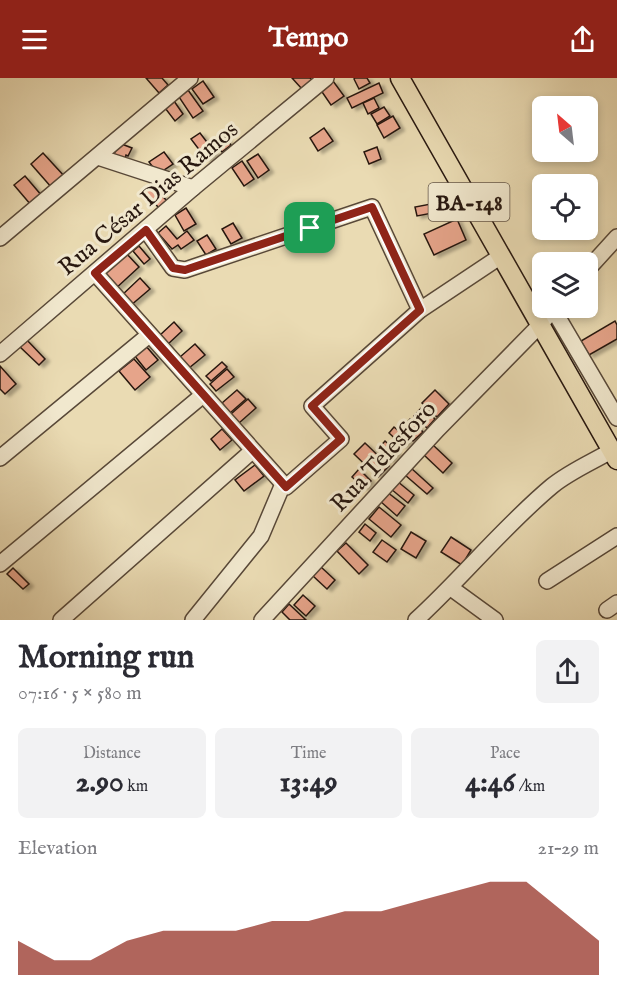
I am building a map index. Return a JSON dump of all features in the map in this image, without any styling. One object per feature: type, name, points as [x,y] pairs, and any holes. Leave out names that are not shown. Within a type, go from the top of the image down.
[{"type":"main road","name":"BA-148","points":[[400,78],[614,455]]},
{"type":"street","points":[[0,238],[190,78]]},
{"type":"street","name":"Rua César Dias Ramos","points":[[0,354],[193,188],[326,78]]},
{"type":"street","points":[[98,157],[193,188]]},
{"type":"street","points":[[146,230],[173,268],[185,270],[372,207],[420,310]]},
{"type":"street","points":[[598,258],[617,237]]},
{"type":"street","points":[[95,273],[286,487],[341,439],[312,406],[420,310],[501,256]]},
{"type":"street","name":"Rua Telesforo","points":[[262,620],[438,429],[545,318]]},
{"type":"street","points":[[559,318],[617,418]]},
{"type":"street","points":[[0,458],[149,335]]},
{"type":"street","points":[[0,564],[203,395]]},
{"type":"street","points":[[61,620],[251,452]]},
{"type":"street","points":[[416,620],[553,485],[614,455]]},
{"type":"street","points":[[194,620],[261,536],[283,484]]},
{"type":"street","points":[[547,581],[617,536]]},
{"type":"street","points":[[451,588],[495,620]]},
{"type":"building","points":[[146,78],[162,78],[168,85],[159,93]]},
{"type":"building","points":[[292,78],[310,78],[312,80],[302,89]]},
{"type":"building","points":[[355,78],[367,78],[370,83],[359,89]]},
{"type":"building","points":[[203,81],[214,97],[203,104],[192,89]]},
{"type":"building","points":[[333,81],[344,96],[331,105],[320,89]]},
{"type":"building","points":[[379,83],[383,93],[352,108],[347,98]]},
{"type":"building","points":[[188,90],[203,111],[193,118],[179,97]]},
{"type":"building","points":[[374,98],[379,108],[368,114],[363,103]]},
{"type":"building","points":[[174,101],[183,114],[175,121],[165,108]]},
{"type":"building","points":[[384,107],[390,116],[377,124],[371,114]]},
{"type":"building","points":[[393,116],[400,128],[384,138],[377,125]]},
{"type":"building","points":[[324,128],[333,141],[318,151],[310,138]]},
{"type":"building","points":[[200,133],[216,154],[207,160],[191,139]]},
{"type":"building","points":[[222,133],[231,145],[222,152],[213,140]]},
{"type":"building","points":[[119,143],[132,148],[125,159],[114,154]]},
{"type":"building","points":[[377,147],[381,159],[369,164],[364,152]]},
{"type":"building","points":[[164,152],[173,164],[158,174],[149,162]]},
{"type":"building","points":[[43,153],[65,177],[52,188],[31,164]]},
{"type":"building","points":[[258,154],[269,170],[258,178],[247,161]]},
{"type":"building","points":[[242,161],[254,179],[244,186],[232,168]]},
{"type":"building","points":[[25,176],[42,196],[31,205],[14,185]]},
{"type":"building","points":[[152,185],[167,201],[159,208],[144,192]]},
{"type":"building","points":[[441,202],[443,211],[417,216],[415,207]]},
{"type":"building","points":[[186,208],[196,224],[184,231],[175,215]]},
{"type":"building","points":[[457,219],[466,240],[434,255],[424,234]]},
{"type":"building","points":[[233,223],[242,238],[231,244],[222,229]]},
{"type":"building","points":[[166,226],[177,239],[187,231],[194,240],[181,249],[178,245],[172,249],[158,233]]},
{"type":"building","points":[[207,235],[216,249],[206,255],[197,241]]},
{"type":"building","points":[[139,246],[150,259],[144,264],[133,251]]},
{"type":"building","points":[[126,253],[139,267],[114,290],[101,276]]},
{"type":"building","points":[[140,278],[150,289],[130,306],[121,296]]},
{"type":"building","points":[[615,321],[617,339],[589,355],[581,341]]},
{"type":"building","points":[[174,322],[182,331],[167,345],[159,336]]},
{"type":"building","points":[[26,339],[45,359],[39,365],[19,346]]},
{"type":"building","points":[[195,344],[205,355],[189,368],[180,357]]},
{"type":"building","points":[[145,345],[158,360],[146,370],[134,355]]},
{"type":"building","points":[[134,359],[150,377],[135,390],[119,371]]},
{"type":"building","points":[[222,362],[227,367],[211,381],[206,376]]},
{"type":"building","points":[[0,366],[16,384],[5,394],[0,389]]},
{"type":"building","points":[[227,369],[234,377],[216,391],[210,384]]},
{"type":"building","points":[[237,390],[246,399],[230,413],[222,403]]},
{"type":"building","points":[[435,390],[449,404],[437,417],[422,403]]},
{"type":"building","points":[[248,399],[256,408],[239,423],[231,414]]},
{"type":"building","points":[[422,407],[435,419],[427,428],[414,416]]},
{"type":"building","points":[[410,419],[423,432],[413,441],[401,429]]},
{"type":"building","points":[[394,427],[409,440],[403,446],[389,433]]},
{"type":"building","points":[[222,429],[232,440],[220,450],[211,439]]},
{"type":"building","points":[[385,441],[397,452],[390,461],[378,449]]},
{"type":"building","points":[[365,443],[389,466],[378,477],[354,454]]},
{"type":"building","points":[[433,445],[452,463],[443,473],[424,455]]},
{"type":"building","points":[[255,465],[264,476],[244,491],[235,480]]},
{"type":"building","points":[[411,468],[433,488],[427,494],[405,475]]},
{"type":"building","points":[[359,469],[371,481],[364,488],[352,477]]},
{"type":"building","points":[[397,481],[414,495],[408,503],[391,489]]},
{"type":"building","points":[[387,492],[405,506],[397,516],[380,501]]},
{"type":"building","points":[[379,507],[401,525],[391,537],[369,519]]},
{"type":"building","points":[[365,524],[376,533],[370,541],[359,532]]},
{"type":"building","points":[[411,532],[426,541],[416,558],[401,549]]},
{"type":"building","points":[[451,537],[471,550],[462,565],[441,552]]},
{"type":"building","points":[[382,540],[396,550],[387,562],[373,552]]},
{"type":"building","points":[[346,543],[368,565],[359,574],[337,551]]},
{"type":"building","points":[[321,567],[335,580],[327,589],[313,576]]},
{"type":"building","points":[[13,568],[29,584],[23,589],[7,574]]},
{"type":"building","points":[[303,595],[315,606],[306,616],[294,605]]},
{"type":"building","points":[[289,604],[306,620],[290,620],[282,612]]},
{"type":"route","points":[[372,207],[420,310],[312,406],[341,439],[286,487],[95,273],[146,230],[173,268],[185,270],[310,228],[372,207]]}]
